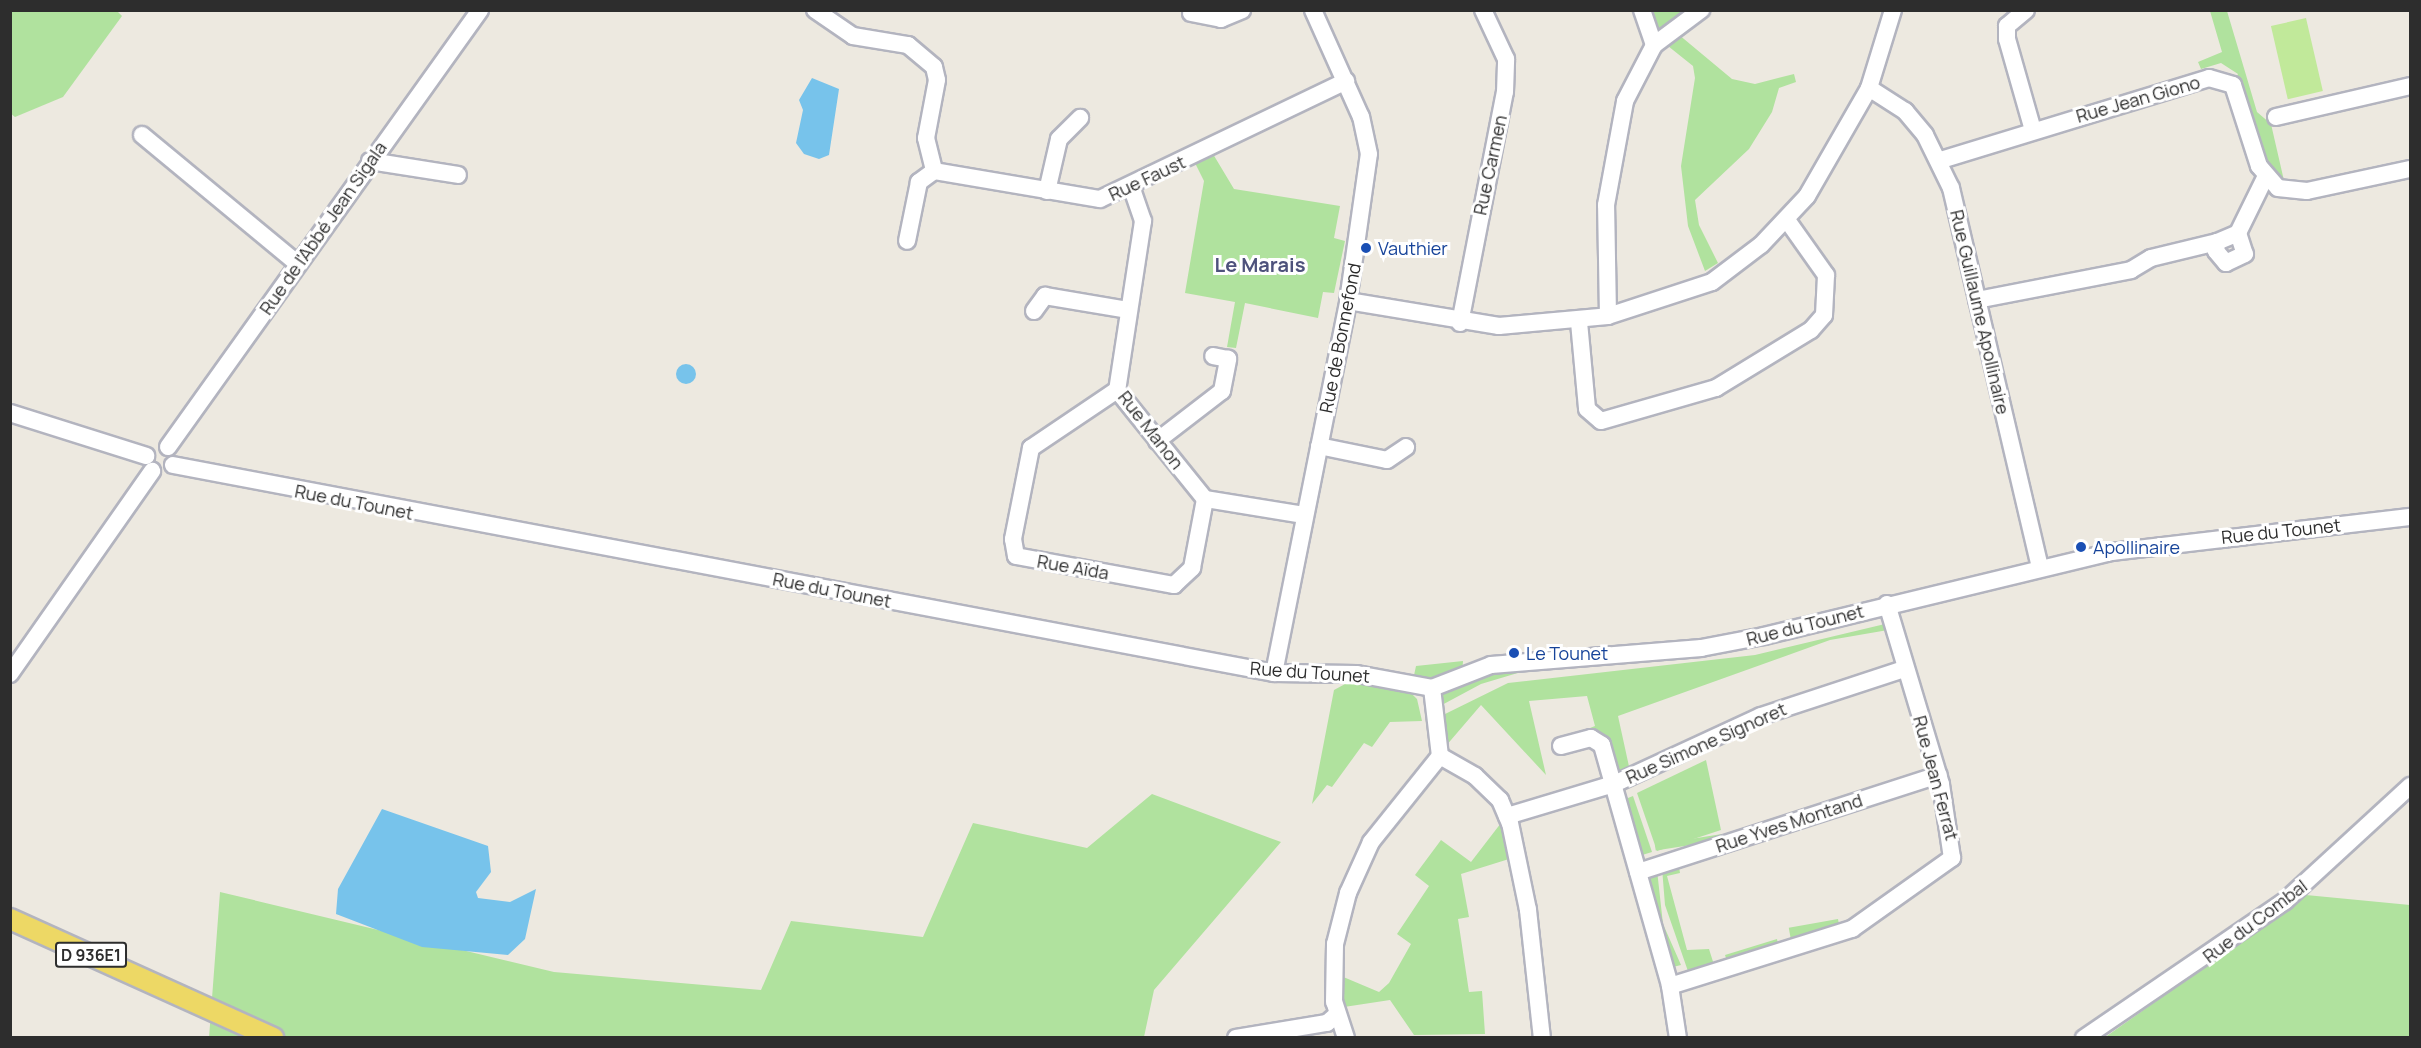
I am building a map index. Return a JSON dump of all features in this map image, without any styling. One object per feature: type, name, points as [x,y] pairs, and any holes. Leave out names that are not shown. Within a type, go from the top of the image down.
[{"type":"main road","name":"D 936E1","points":[[10,919],[273,1038]]},
{"type":"street","name":"Rue de l'Abbé Jean Sigala","points":[[168,447],[297,263],[480,10]]},
{"type":"street","points":[[815,10],[853,36],[908,45],[934,67],[937,80],[926,138],[934,171],[919,183],[907,241]]},
{"type":"street","points":[[1191,13],[1221,19],[1242,10]]},
{"type":"street","name":"Rue de Bonnefond","points":[[1274,673],[1348,301],[1370,154],[1346,81],[1313,10]]},
{"type":"street","name":"Rue Carmen","points":[[1460,323],[1505,92],[1506,59],[1483,10]]},
{"type":"street","points":[[1642,10],[1654,45]]},
{"type":"street","points":[[1608,316],[1610,171],[1625,101],[1654,45],[1701,10]]},
{"type":"street","points":[[1348,301],[1460,323],[1579,322],[1608,316],[1712,282],[1787,220],[1840,145],[1869,88],[1893,11],[1888,10]]},
{"type":"street","points":[[2026,10],[2007,26],[2007,39],[2033,130]]},
{"type":"street","name":"Rue Jean Giono","points":[[1941,160],[2195,80],[2224,80],[2238,94],[2265,178]]},
{"type":"street","name":"Rue Faust","points":[[934,171],[1100,200],[1346,81]]},
{"type":"street","points":[[2276,117],[2410,86]]},
{"type":"street","name":"Rue Guillaume Apollinaire","points":[[1869,88],[1905,111],[1941,160],[1977,300],[2040,566]]},
{"type":"street","points":[[1047,191],[1059,139],[1080,118]]},
{"type":"street","points":[[142,135],[297,263]]},
{"type":"street","points":[[370,161],[458,175]]},
{"type":"street","points":[[1977,300],[2131,270],[2151,258],[2217,242],[2238,233],[2265,178],[2278,188],[2307,191],[2410,169]]},
{"type":"street","name":"Rue Manon","points":[[1131,186],[1143,221],[1117,390],[1205,500]]},
{"type":"street","points":[[1579,322],[1587,409],[1601,421],[1716,388],[1811,330],[1824,315],[1826,274],[1787,220]]},
{"type":"street","points":[[2217,242],[2220,259],[2235,262],[2244,254],[2238,233]]},
{"type":"street","points":[[1034,311],[1045,296],[1129,310]]},
{"type":"street","points":[[1157,441],[1222,391],[1228,359],[1213,356]]},
{"type":"street","name":"Rue Aïda","points":[[1117,390],[1031,448],[1013,540],[1016,556],[1174,585],[1192,568],[1205,500]]},
{"type":"street","points":[[10,413],[149,463],[161,473],[173,465],[168,447],[156,444],[149,463],[10,675]]},
{"type":"street","points":[[1319,446],[1387,460],[1406,447]]},
{"type":"street","name":"Rue du Tounet","points":[[173,465],[1274,673],[1357,674],[1432,688],[1491,666],[1701,648],[2040,566],[2135,549],[2410,517]]},
{"type":"street","points":[[1205,500],[1304,515]]},
{"type":"street","name":"Rue Jean Ferrat","points":[[1670,986],[1852,929],[1946,866],[1955,850],[1939,775],[1904,669],[1887,604]]},
{"type":"street","name":"Rue Simone Signoret","points":[[1507,816],[1614,784],[1761,716],[1904,669]]},
{"type":"street","points":[[1346,1038],[1335,1016],[1335,944],[1348,892],[1371,842],[1440,756],[1432,688]]},
{"type":"street","points":[[1561,746],[1597,739],[1614,784],[1670,986],[1678,1038]]},
{"type":"street","points":[[1440,756],[1475,776],[1500,800],[1507,816],[1520,860],[1542,1038]]},
{"type":"street","name":"Rue Yves Montand","points":[[1638,872],[1939,775]]},
{"type":"street","name":"Rue du Combal","points":[[2084,1038],[2285,901],[2410,786]]},
{"type":"street","points":[[1236,1038],[1327,1023],[1335,1016]]},
{"type":"green space","points":[[10,11],[117,11],[122,16],[63,97],[15,117],[10,113]]},
{"type":"green space","points":[[1647,11],[1682,11],[1683,13],[1657,35]]},
{"type":"green space","points":[[2210,11],[2227,11],[2257,112],[2271,124],[2285,185],[2265,169],[2234,83],[2238,74],[2221,63],[2201,69],[2198,62],[2222,52]]},
{"type":"green space","points":[[2306,18],[2323,91],[2288,99],[2271,26]]},
{"type":"green space","points":[[1678,34],[1732,79],[1755,84],[1794,74],[1796,82],[1779,88],[1772,112],[1749,149],[1695,200],[1699,225],[1718,263],[1705,271],[1688,226],[1681,166],[1695,78],[1693,66],[1668,46]]},
{"type":"green space","points":[[1213,154],[1234,189],[1340,206],[1334,238],[1345,241],[1334,293],[1323,292],[1318,318],[1245,303],[1236,348],[1227,347],[1235,302],[1185,293],[1204,181],[1195,163]]},
{"type":"green space","points":[[1885,624],[1888,630],[1830,640],[1618,716],[1630,771],[1617,776],[1606,740],[1585,730],[1595,726],[1587,696],[1529,701],[1546,775],[1481,705],[1445,747],[1441,716],[1508,683],[1755,655]]},
{"type":"green space","points":[[1463,661],[1462,674],[1413,680],[1416,666]]},
{"type":"green space","points":[[1541,666],[1481,684],[1440,706],[1442,693],[1497,669]]},
{"type":"green space","points":[[1342,680],[1406,688],[1417,699],[1422,721],[1390,722],[1372,747],[1364,743],[1332,787],[1327,785],[1312,804],[1334,690],[1347,683]]},
{"type":"green space","points":[[1706,760],[1721,830],[1657,851],[1637,793]]},
{"type":"green space","points":[[1152,794],[1281,842],[1154,990],[1144,1037],[209,1038],[220,892],[554,972],[761,990],[791,921],[923,937],[973,823],[1087,848]]},
{"type":"green space","points":[[1633,796],[1652,852],[1639,856],[1623,800]]},
{"type":"green space","points":[[1501,823],[1509,859],[1461,874],[1469,917],[1458,919],[1469,992],[1482,991],[1485,1034],[1414,1035],[1390,1000],[1344,1007],[1341,976],[1379,992],[1389,983],[1411,944],[1397,934],[1429,886],[1415,875],[1441,840],[1471,862]]},
{"type":"green space","points":[[1722,834],[1723,840],[1656,851],[1655,845]]},
{"type":"green space","points":[[1679,867],[1680,873],[1667,876],[1687,950],[1709,949],[1715,968],[1690,977],[1665,905],[1662,868]]},
{"type":"green space","points":[[1657,870],[1663,924],[1681,965],[1669,968],[1645,881]]},
{"type":"green space","points":[[2306,895],[2410,905],[2410,1037],[2104,1038]]},
{"type":"green space","points":[[1838,919],[1840,930],[1791,939],[1789,928]]},
{"type":"green space","points":[[1777,939],[1779,949],[1727,961],[1725,955]]},
{"type":"water","points":[[812,78],[839,89],[829,155],[819,159],[804,154],[796,143],[803,110],[799,100]]},
{"type":"water","points":[[686,364],[693,367],[696,374],[693,381],[686,384],[679,381],[676,374],[679,367]]},
{"type":"water","points":[[382,809],[488,846],[491,872],[476,892],[478,898],[510,902],[536,889],[525,939],[508,955],[422,947],[336,914],[338,889]]},
{"type":"place","name":"Vauthier","points":[[1366,248]]},
{"type":"place","name":"Apollinaire","points":[[2081,547]]},
{"type":"place","name":"Le Tounet","points":[[1514,653]]},
{"type":"district","name":"Le Marais","points":[[1260,264]]}]
